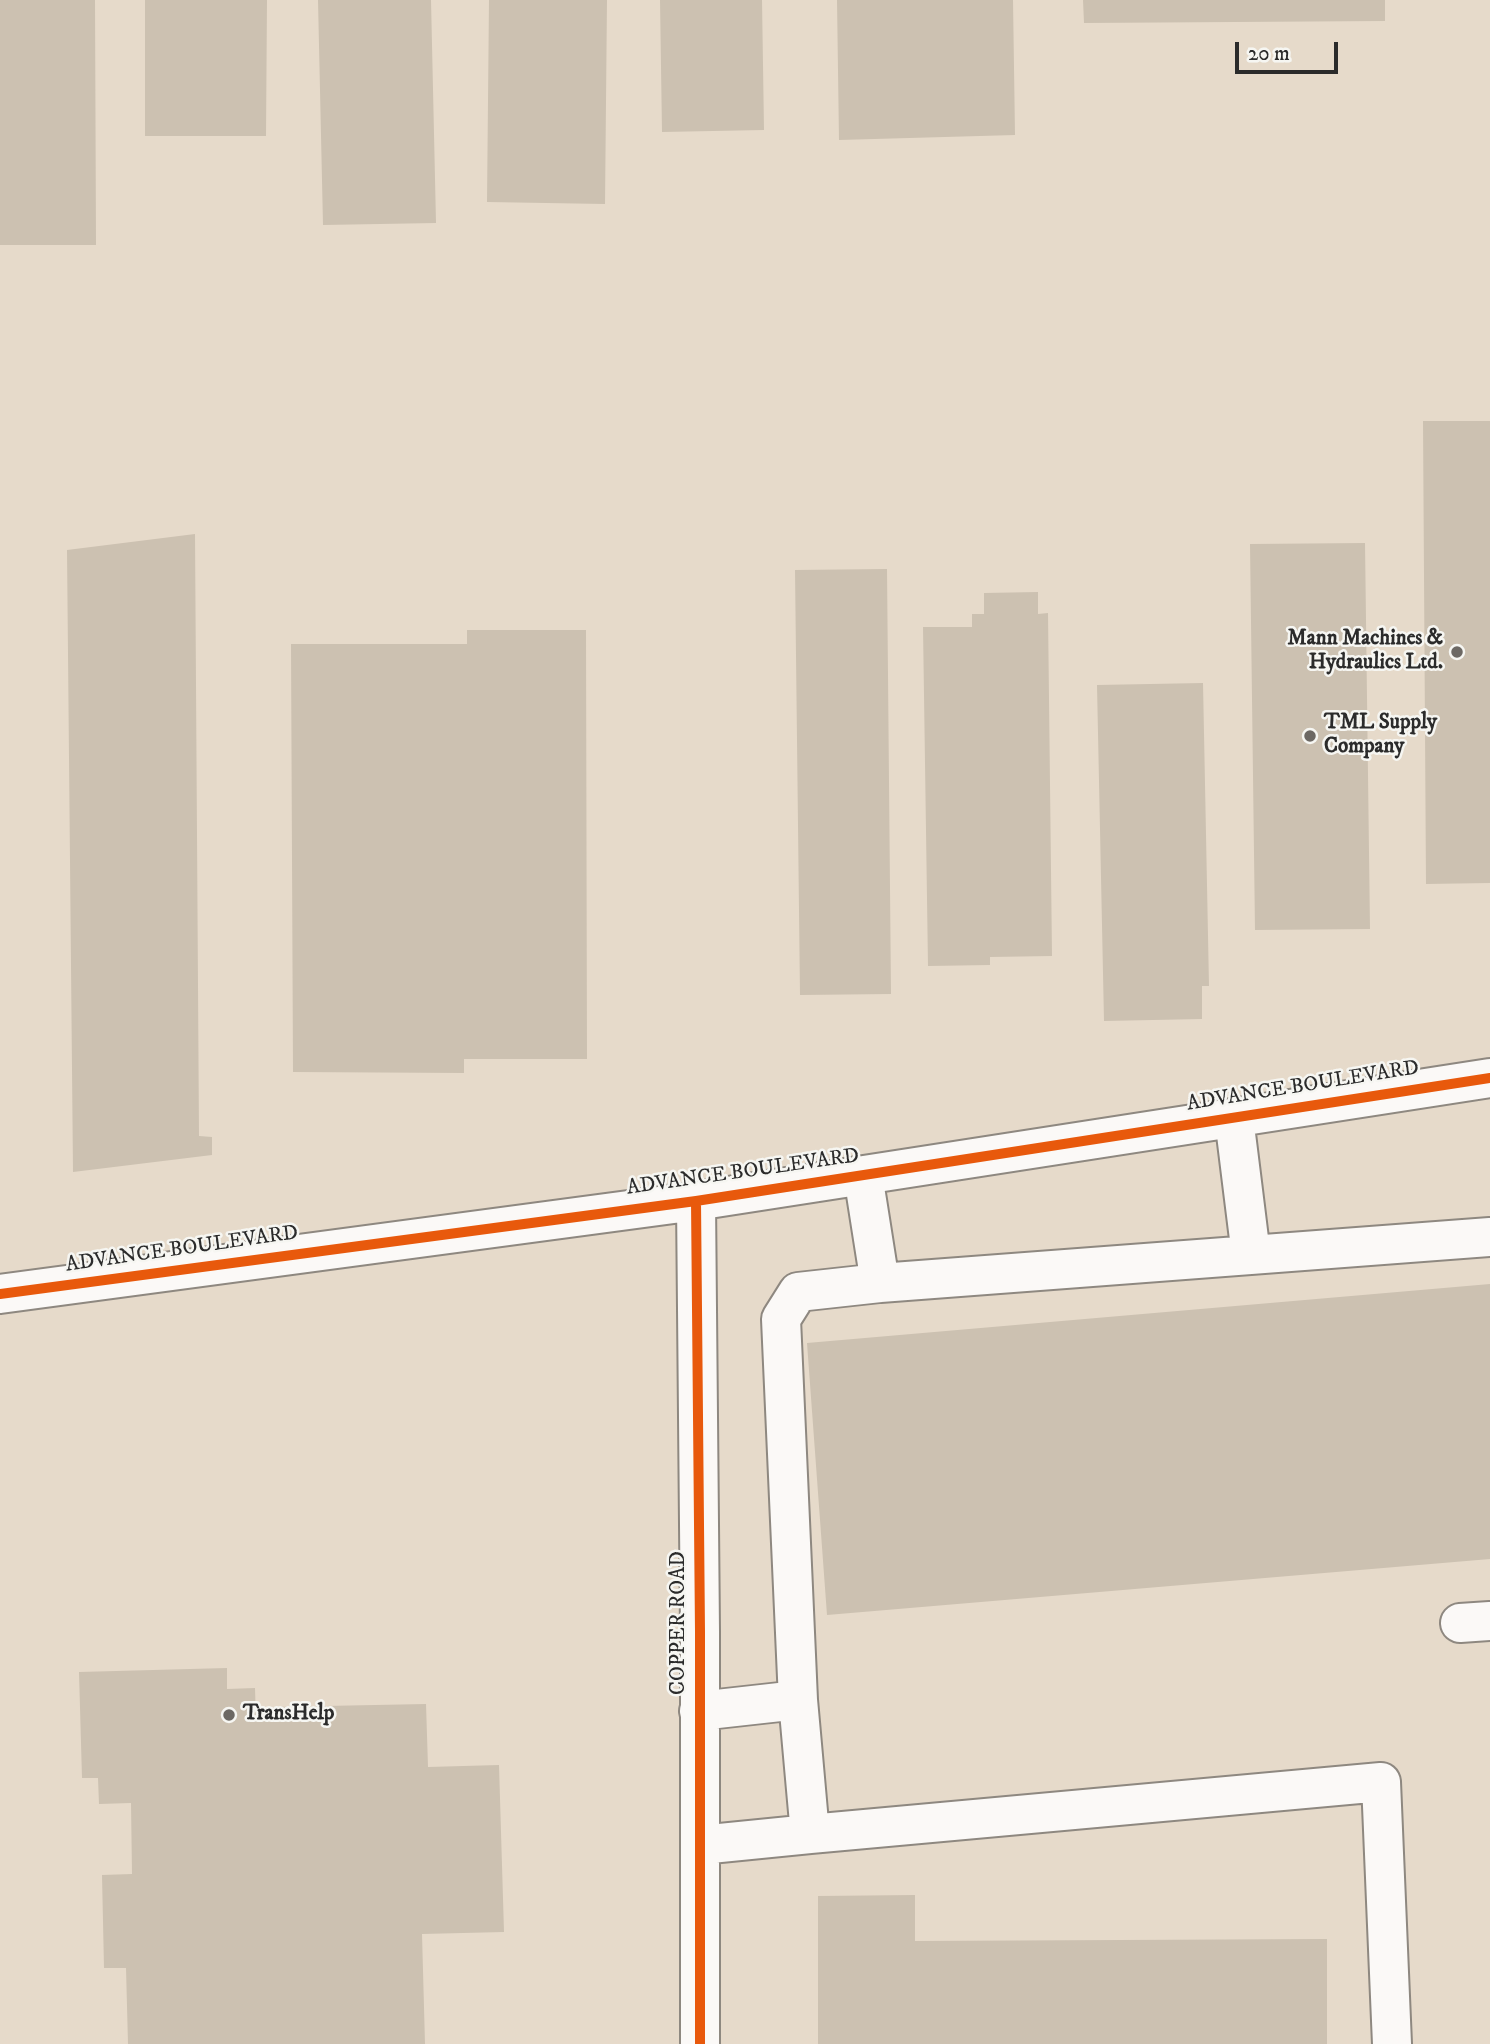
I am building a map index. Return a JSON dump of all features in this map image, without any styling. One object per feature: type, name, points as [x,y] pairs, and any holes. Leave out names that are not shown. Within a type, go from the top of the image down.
[{"type":"street","name":"ADVANCE BOULEVARD","points":[[0,1294],[696,1201],[1490,1078]]},
{"type":"street","points":[[1234,1118],[1251,1255]]},
{"type":"street","points":[[863,1175],[880,1283]]},
{"type":"street","name":"COPPER ROAD","points":[[696,1201],[700,2044]]},
{"type":"street","points":[[810,1834],[798,1700],[781,1319],[798,1292],[880,1283],[1490,1237]]},
{"type":"street","points":[[699,1711],[798,1700]]},
{"type":"street","points":[[700,1845],[1381,1782],[1392,2044]]},
{"type":"building","points":[[0,0],[95,0],[96,245],[0,245]]},
{"type":"building","points":[[145,0],[267,0],[266,136],[145,136]]},
{"type":"building","points":[[318,0],[431,0],[436,223],[323,225]]},
{"type":"building","points":[[489,0],[607,0],[605,204],[487,202]]},
{"type":"building","points":[[660,0],[762,0],[764,130],[662,132]]},
{"type":"building","points":[[837,0],[1013,0],[1015,135],[839,140]]},
{"type":"building","points":[[1083,0],[1385,0],[1385,21],[1084,23]]},
{"type":"building","name":"Mann Machines & Hydraulics Ltd.","points":[[1423,421],[1490,421],[1490,883],[1426,884]]},
{"type":"building","points":[[195,534],[199,1136],[212,1137],[212,1155],[73,1172],[67,550]]},
{"type":"building","name":"TML Supply Company","points":[[1365,543],[1370,929],[1255,930],[1250,544]]},
{"type":"building","points":[[887,569],[891,994],[800,995],[795,570]]},
{"type":"building","points":[[1038,592],[1038,614],[1048,613],[1052,956],[990,957],[990,965],[928,966],[923,627],[972,627],[972,614],[984,614],[984,593]]},
{"type":"building","points":[[467,630],[586,630],[587,1059],[464,1059],[464,1073],[293,1072],[291,644],[467,644]]},
{"type":"building","points":[[1203,683],[1209,986],[1202,986],[1202,1019],[1104,1021],[1097,685]]},
{"type":"building","points":[[1490,1284],[1490,1559],[827,1615],[807,1343]]},
{"type":"building","points":[[227,1668],[227,1689],[255,1688],[256,1721],[274,1721],[273,1707],[426,1704],[428,1767],[499,1765],[504,1932],[422,1934],[425,2044],[128,2044],[126,1968],[104,1968],[102,1875],[132,1874],[131,1803],[99,1804],[98,1778],[82,1778],[79,1672]]},
{"type":"building","points":[[915,1895],[915,1941],[1327,1939],[1327,2044],[818,2044],[818,1896]]},
{"type":"cycle path","points":[[0,1294],[696,1201],[1490,1078]]},
{"type":"cycle path","points":[[696,1201],[700,2044]]},
{"type":"place","name":"Mann Machines & Hydraulics Ltd.","points":[[1457,652]]},
{"type":"place","name":"TML Supply Company","points":[[1310,736]]},
{"type":"place","name":"TransHelp","points":[[229,1715]]}]
